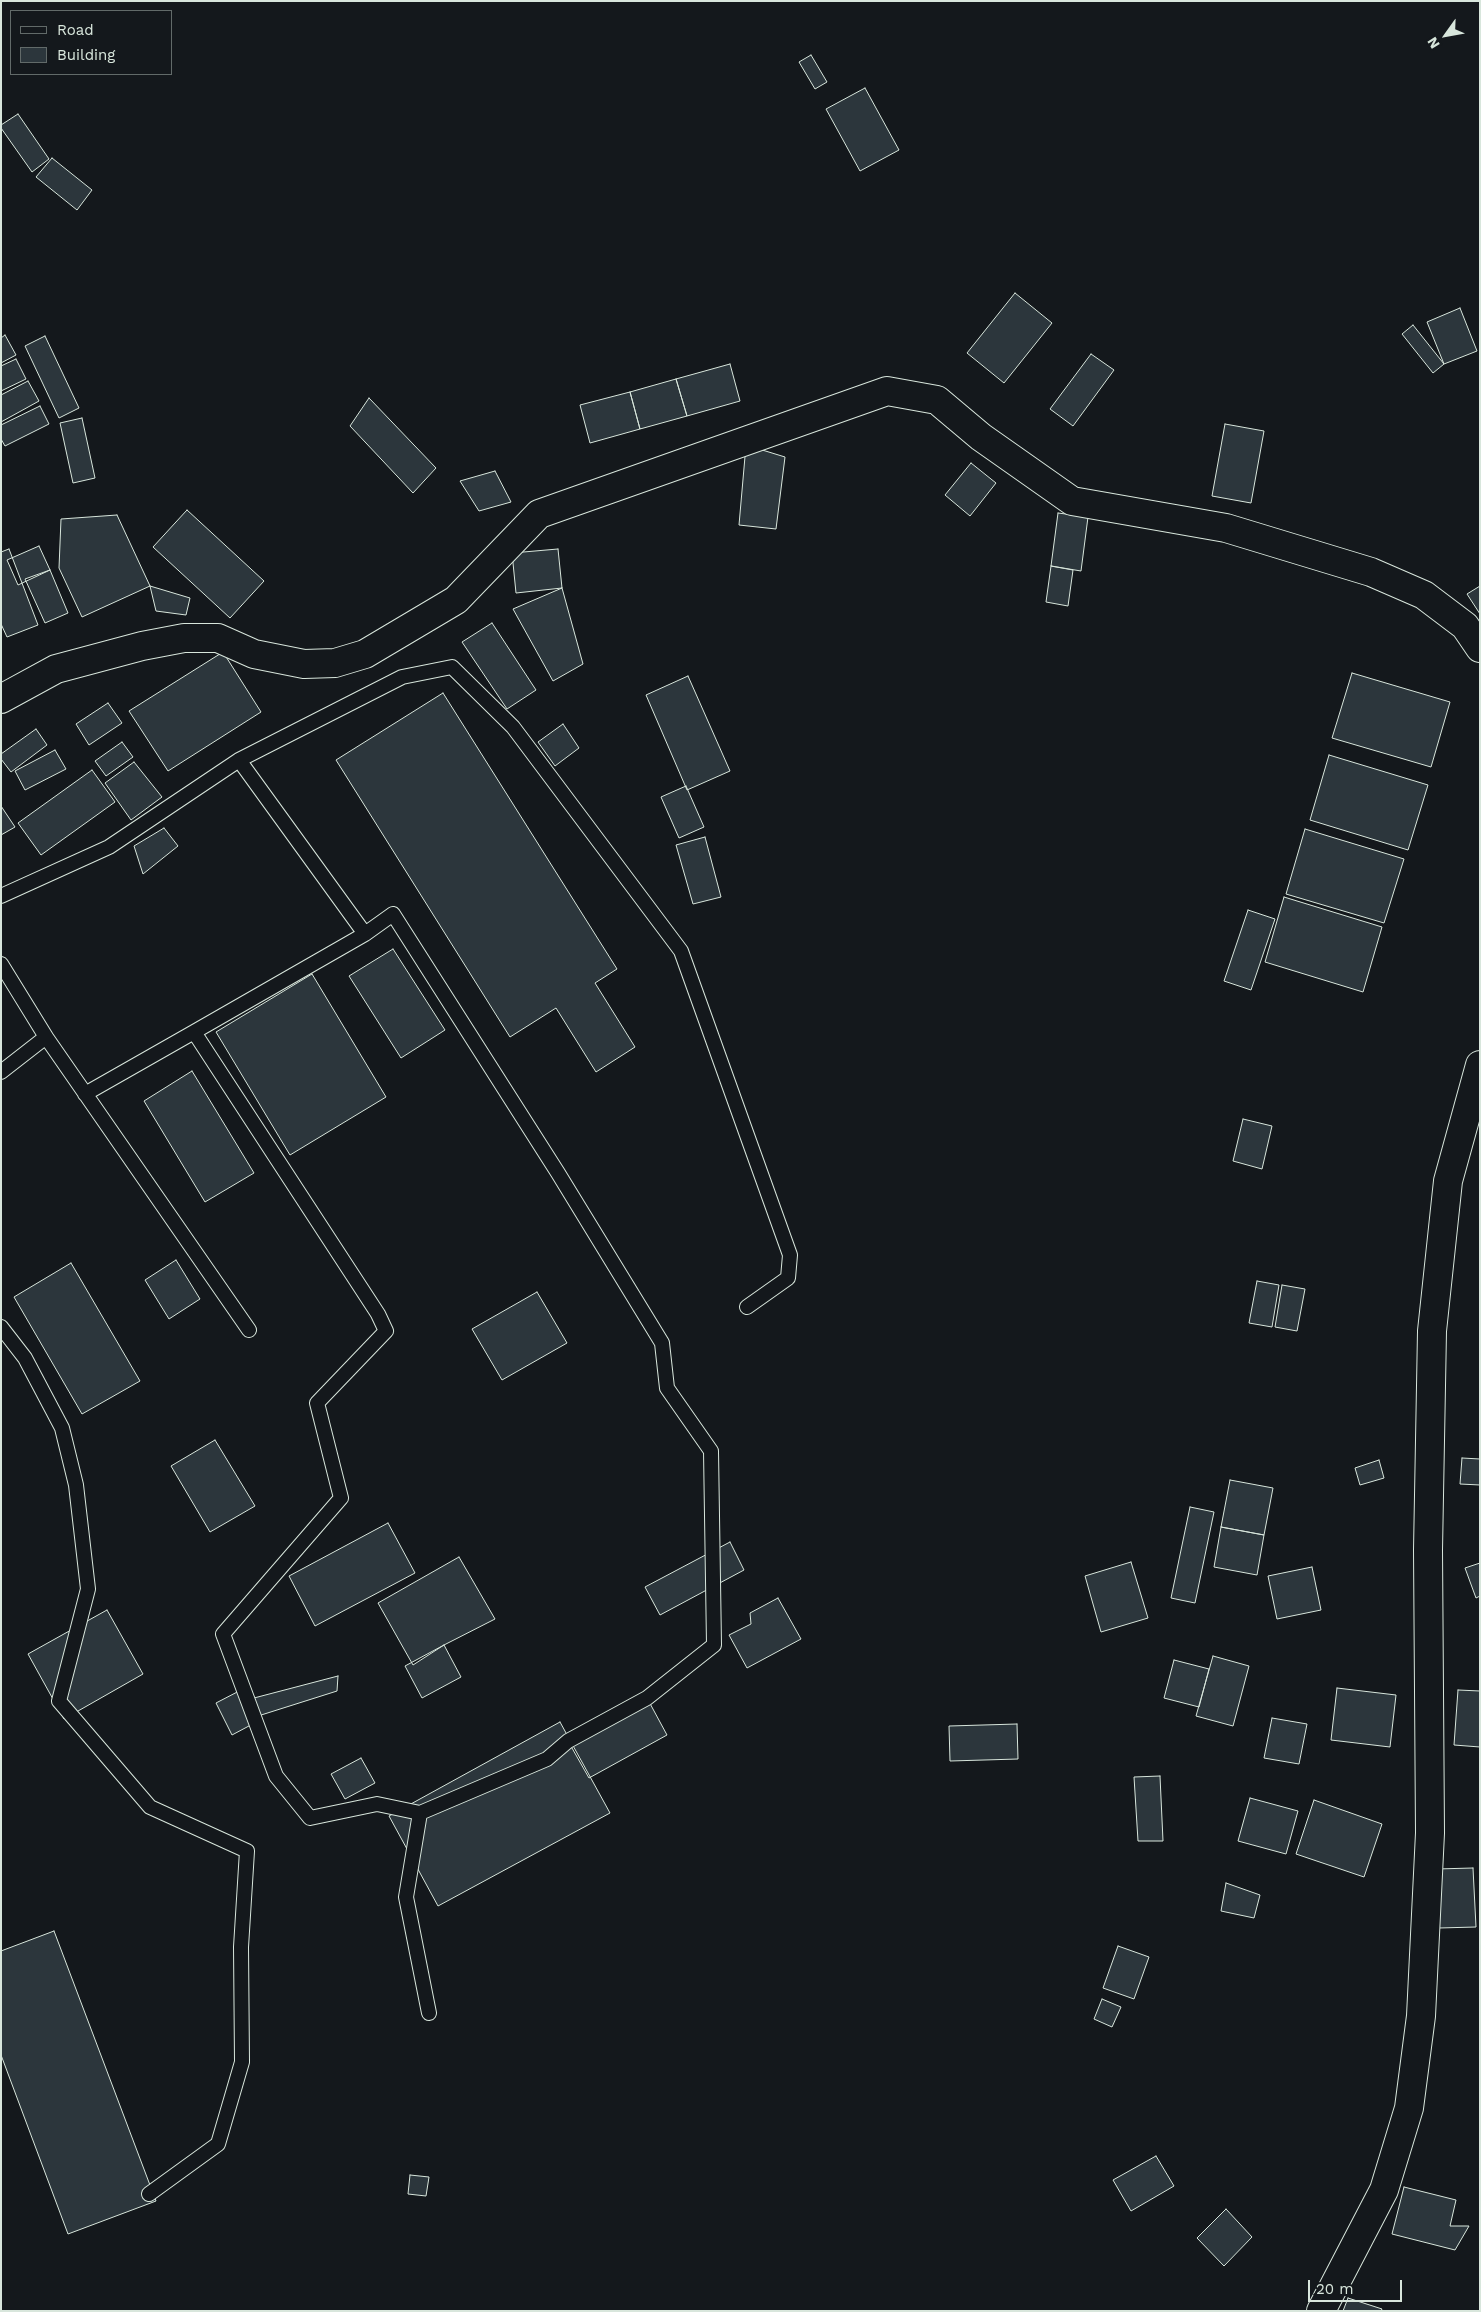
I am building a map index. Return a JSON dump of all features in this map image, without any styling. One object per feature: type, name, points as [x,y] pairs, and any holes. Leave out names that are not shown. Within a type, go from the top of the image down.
[{"type":"street","points":[[1,699],[56,669],[142,646],[184,638],[218,638],[254,654],[304,664],[335,663],[365,654],[456,600],[539,514],[887,391],[936,400],[981,437],[1072,501],[1226,528],[1371,572],[1424,595],[1465,626],[1480,648]]},
{"type":"street","points":[[1321,2311],[1384,2190],[1409,2108],[1421,2016],[1430,1833],[1428,1550],[1432,1331],[1448,1181],[1480,1064]]},
{"type":"lane","points":[[1,896],[109,847],[239,760],[402,677],[452,667],[513,727],[681,951],[790,1255],[788,1278],[747,1307]]},
{"type":"lane","points":[[239,760],[365,934]]},
{"type":"lane","points":[[85,1094],[365,934],[393,914],[558,1173],[662,1343],[667,1388],[711,1451],[714,1645],[647,1698],[568,1741],[547,1759],[420,1813],[377,1804],[310,1818],[276,1776],[223,1634],[341,1498],[317,1402],[386,1331],[378,1314],[194,1032]]},
{"type":"lane","points":[[1,964],[46,1037],[249,1330]]},
{"type":"lane","points":[[1,1072],[46,1037]]},
{"type":"lane","points":[[1,1327],[25,1358],[62,1428],[76,1485],[88,1589],[59,1701],[150,1807],[248,1851],[241,1947],[242,2062],[218,2144],[148,2194]]},
{"type":"lane","points":[[420,1813],[406,1897],[429,2013]]},
{"type":"building","points":[[811,55],[827,82],[815,89],[799,62]]},
{"type":"building","points":[[865,88],[899,150],[860,171],[826,109]]},
{"type":"building","points":[[18,114],[49,159],[32,172],[1,128],[1,125]]},
{"type":"building","points":[[52,158],[92,190],[77,210],[36,177]]},
{"type":"building","points":[[1015,293],[1052,323],[1004,383],[967,353]]},
{"type":"building","points":[[1460,308],[1477,351],[1444,364],[1427,322]]},
{"type":"building","points":[[1413,325],[1444,364],[1433,373],[1402,334]]},
{"type":"building","points":[[5,335],[16,355],[1,363],[1,338]]},
{"type":"building","points":[[45,336],[79,408],[59,418],[25,346]]},
{"type":"building","points":[[1091,354],[1114,370],[1073,426],[1050,409]]},
{"type":"building","points":[[16,359],[26,379],[1,391],[1,366]]},
{"type":"building","points":[[730,364],[740,401],[687,416],[676,379]]},
{"type":"building","points":[[676,379],[687,416],[640,429],[630,392]]},
{"type":"building","points":[[28,381],[39,401],[1,422],[1,395]]},
{"type":"building","points":[[630,392],[640,429],[590,443],[580,405]]},
{"type":"building","points":[[369,398],[436,468],[413,493],[350,426]]},
{"type":"building","points":[[40,406],[49,424],[5,446],[1,439],[1,425]]},
{"type":"building","points":[[82,418],[95,478],[73,483],[60,423]]},
{"type":"building","points":[[1225,424],[1264,431],[1251,503],[1212,496]]},
{"type":"building","points":[[746,445],[785,457],[776,529],[739,525]]},
{"type":"building","points":[[971,463],[996,483],[970,516],[945,495]]},
{"type":"building","points":[[495,471],[511,502],[479,511],[460,481]]},
{"type":"building","points":[[187,510],[264,581],[230,618],[153,547]]},
{"type":"building","points":[[1058,513],[1088,517],[1081,571],[1051,566]]},
{"type":"building","points":[[117,515],[150,586],[82,617],[59,568],[61,519]]},
{"type":"building","points":[[39,546],[50,570],[18,585],[7,560]]},
{"type":"building","points":[[9,549],[38,625],[7,637],[1,624],[1,552]]},
{"type":"building","points":[[558,549],[562,588],[516,593],[512,553]]},
{"type":"building","points":[[1051,566],[1073,570],[1068,606],[1046,602]]},
{"type":"building","points":[[50,570],[68,613],[45,623],[25,579]]},
{"type":"building","points":[[150,586],[190,598],[186,615],[156,611]]},
{"type":"building","points":[[1480,586],[1480,614],[1467,594]]},
{"type":"building","points":[[562,588],[583,664],[553,681],[513,609]]},
{"type":"building","points":[[492,623],[536,690],[507,709],[462,642]]},
{"type":"building","points":[[223,652],[261,712],[168,771],[129,711]]},
{"type":"building","points":[[1352,673],[1450,702],[1431,767],[1332,738]]},
{"type":"building","points":[[688,676],[730,771],[687,790],[646,695]]},
{"type":"building","points":[[443,693],[617,969],[595,983],[635,1047],[596,1072],[556,1008],[510,1037],[336,760]]},
{"type":"building","points":[[108,703],[122,723],[89,745],[76,724]]},
{"type":"building","points":[[563,724],[579,748],[555,766],[538,742]]},
{"type":"building","points":[[36,729],[47,745],[11,772],[1,759],[1,754]]},
{"type":"building","points":[[122,742],[133,757],[106,776],[95,761]]},
{"type":"building","points":[[55,750],[66,769],[25,790],[15,771]]},
{"type":"building","points":[[1329,755],[1428,785],[1408,850],[1310,820]]},
{"type":"building","points":[[134,762],[162,797],[131,820],[105,783]]},
{"type":"building","points":[[92,770],[115,802],[41,855],[18,823]]},
{"type":"building","points":[[686,786],[704,827],[679,838],[661,797]]},
{"type":"building","points":[[1,806],[15,827],[1,835]]},
{"type":"building","points":[[164,828],[178,846],[143,874],[134,846]]},
{"type":"building","points":[[1305,829],[1404,859],[1384,923],[1286,894]]},
{"type":"building","points":[[705,837],[721,897],[693,904],[676,845]]},
{"type":"building","points":[[1284,897],[1382,927],[1363,992],[1265,962]]},
{"type":"building","points":[[1248,910],[1275,919],[1251,990],[1224,981]]},
{"type":"building","points":[[393,949],[445,1030],[401,1058],[349,976]]},
{"type":"building","points":[[312,974],[386,1097],[290,1155],[216,1032]]},
{"type":"building","points":[[192,1071],[254,1173],[205,1202],[144,1101]]},
{"type":"building","points":[[1243,1119],[1272,1126],[1262,1169],[1233,1161]]},
{"type":"building","points":[[176,1260],[200,1299],[169,1319],[145,1280]]},
{"type":"building","points":[[71,1263],[140,1381],[82,1414],[14,1297]]},
{"type":"building","points":[[1257,1281],[1279,1285],[1272,1327],[1249,1323]]},
{"type":"building","points":[[1282,1285],[1305,1289],[1297,1331],[1275,1327]]},
{"type":"building","points":[[537,1292],[567,1343],[502,1380],[472,1329]]},
{"type":"building","points":[[215,1440],[255,1506],[210,1532],[171,1466]]},
{"type":"building","points":[[1462,1458],[1480,1459],[1480,1485],[1460,1484]]},
{"type":"building","points":[[1379,1460],[1384,1478],[1360,1485],[1355,1468]]},
{"type":"building","points":[[1230,1480],[1273,1488],[1264,1535],[1221,1527]]},
{"type":"building","points":[[1190,1507],[1214,1512],[1195,1603],[1171,1598]]},
{"type":"building","points":[[388,1523],[415,1573],[315,1626],[289,1576]]},
{"type":"building","points":[[1221,1527],[1264,1535],[1257,1575],[1214,1567]]},
{"type":"building","points":[[730,1542],[744,1570],[660,1615],[645,1587]]},
{"type":"building","points":[[459,1557],[495,1619],[444,1645],[413,1665],[378,1603]]},
{"type":"building","points":[[1131,1562],[1148,1618],[1101,1632],[1085,1576]]},
{"type":"building","points":[[1480,1563],[1480,1596],[1476,1598],[1465,1568]]},
{"type":"building","points":[[1312,1567],[1321,1610],[1277,1619],[1268,1576]]},
{"type":"building","points":[[778,1598],[801,1639],[747,1668],[729,1635],[751,1624],[750,1613]]},
{"type":"building","points":[[107,1610],[143,1674],[64,1719],[28,1654]]},
{"type":"building","points":[[444,1645],[461,1677],[422,1698],[405,1666]]},
{"type":"building","points":[[1213,1656],[1249,1666],[1233,1726],[1196,1716]]},
{"type":"building","points":[[1174,1660],[1209,1669],[1199,1707],[1164,1698]]},
{"type":"building","points":[[338,1676],[337,1691],[258,1716],[262,1719],[232,1735],[216,1703],[243,1689],[254,1698]]},
{"type":"building","points":[[1337,1688],[1396,1695],[1390,1747],[1331,1740]]},
{"type":"building","points":[[1458,1690],[1480,1691],[1480,1747],[1454,1745]]},
{"type":"building","points":[[647,1698],[667,1735],[589,1778],[568,1741]]},
{"type":"building","points":[[1272,1718],[1307,1724],[1299,1764],[1264,1758]]},
{"type":"building","points":[[560,1722],[610,1813],[438,1906],[389,1816]]},
{"type":"building","points":[[1017,1724],[1018,1759],[950,1761],[949,1726]]},
{"type":"building","points":[[361,1758],[375,1783],[345,1799],[331,1774]]},
{"type":"building","points":[[1160,1776],[1163,1841],[1138,1841],[1134,1777]]},
{"type":"building","points":[[1250,1798],[1298,1811],[1286,1854],[1238,1841]]},
{"type":"building","points":[[1314,1800],[1382,1824],[1364,1877],[1296,1854]]},
{"type":"building","points":[[1473,1868],[1476,1927],[1439,1928],[1436,1869]]},
{"type":"building","points":[[1226,1883],[1260,1895],[1254,1918],[1221,1911]]},
{"type":"building","points":[[54,1931],[156,2201],[68,2234],[1,2055],[1,1951]]},
{"type":"building","points":[[1118,1946],[1149,1957],[1134,1999],[1103,1988]]},
{"type":"building","points":[[1102,1999],[1121,2007],[1112,2027],[1094,2019]]},
{"type":"building","points":[[1156,2156],[1174,2186],[1131,2211],[1113,2180]]},
{"type":"building","points":[[410,2175],[429,2177],[426,2196],[408,2194]]},
{"type":"building","points":[[1404,2187],[1456,2200],[1450,2226],[1469,2226],[1455,2250],[1392,2234]]},
{"type":"building","points":[[1226,2209],[1252,2237],[1224,2266],[1197,2238]]},
{"type":"building","points":[[1348,2298],[1382,2309],[1381,2311],[1343,2311]]}]
